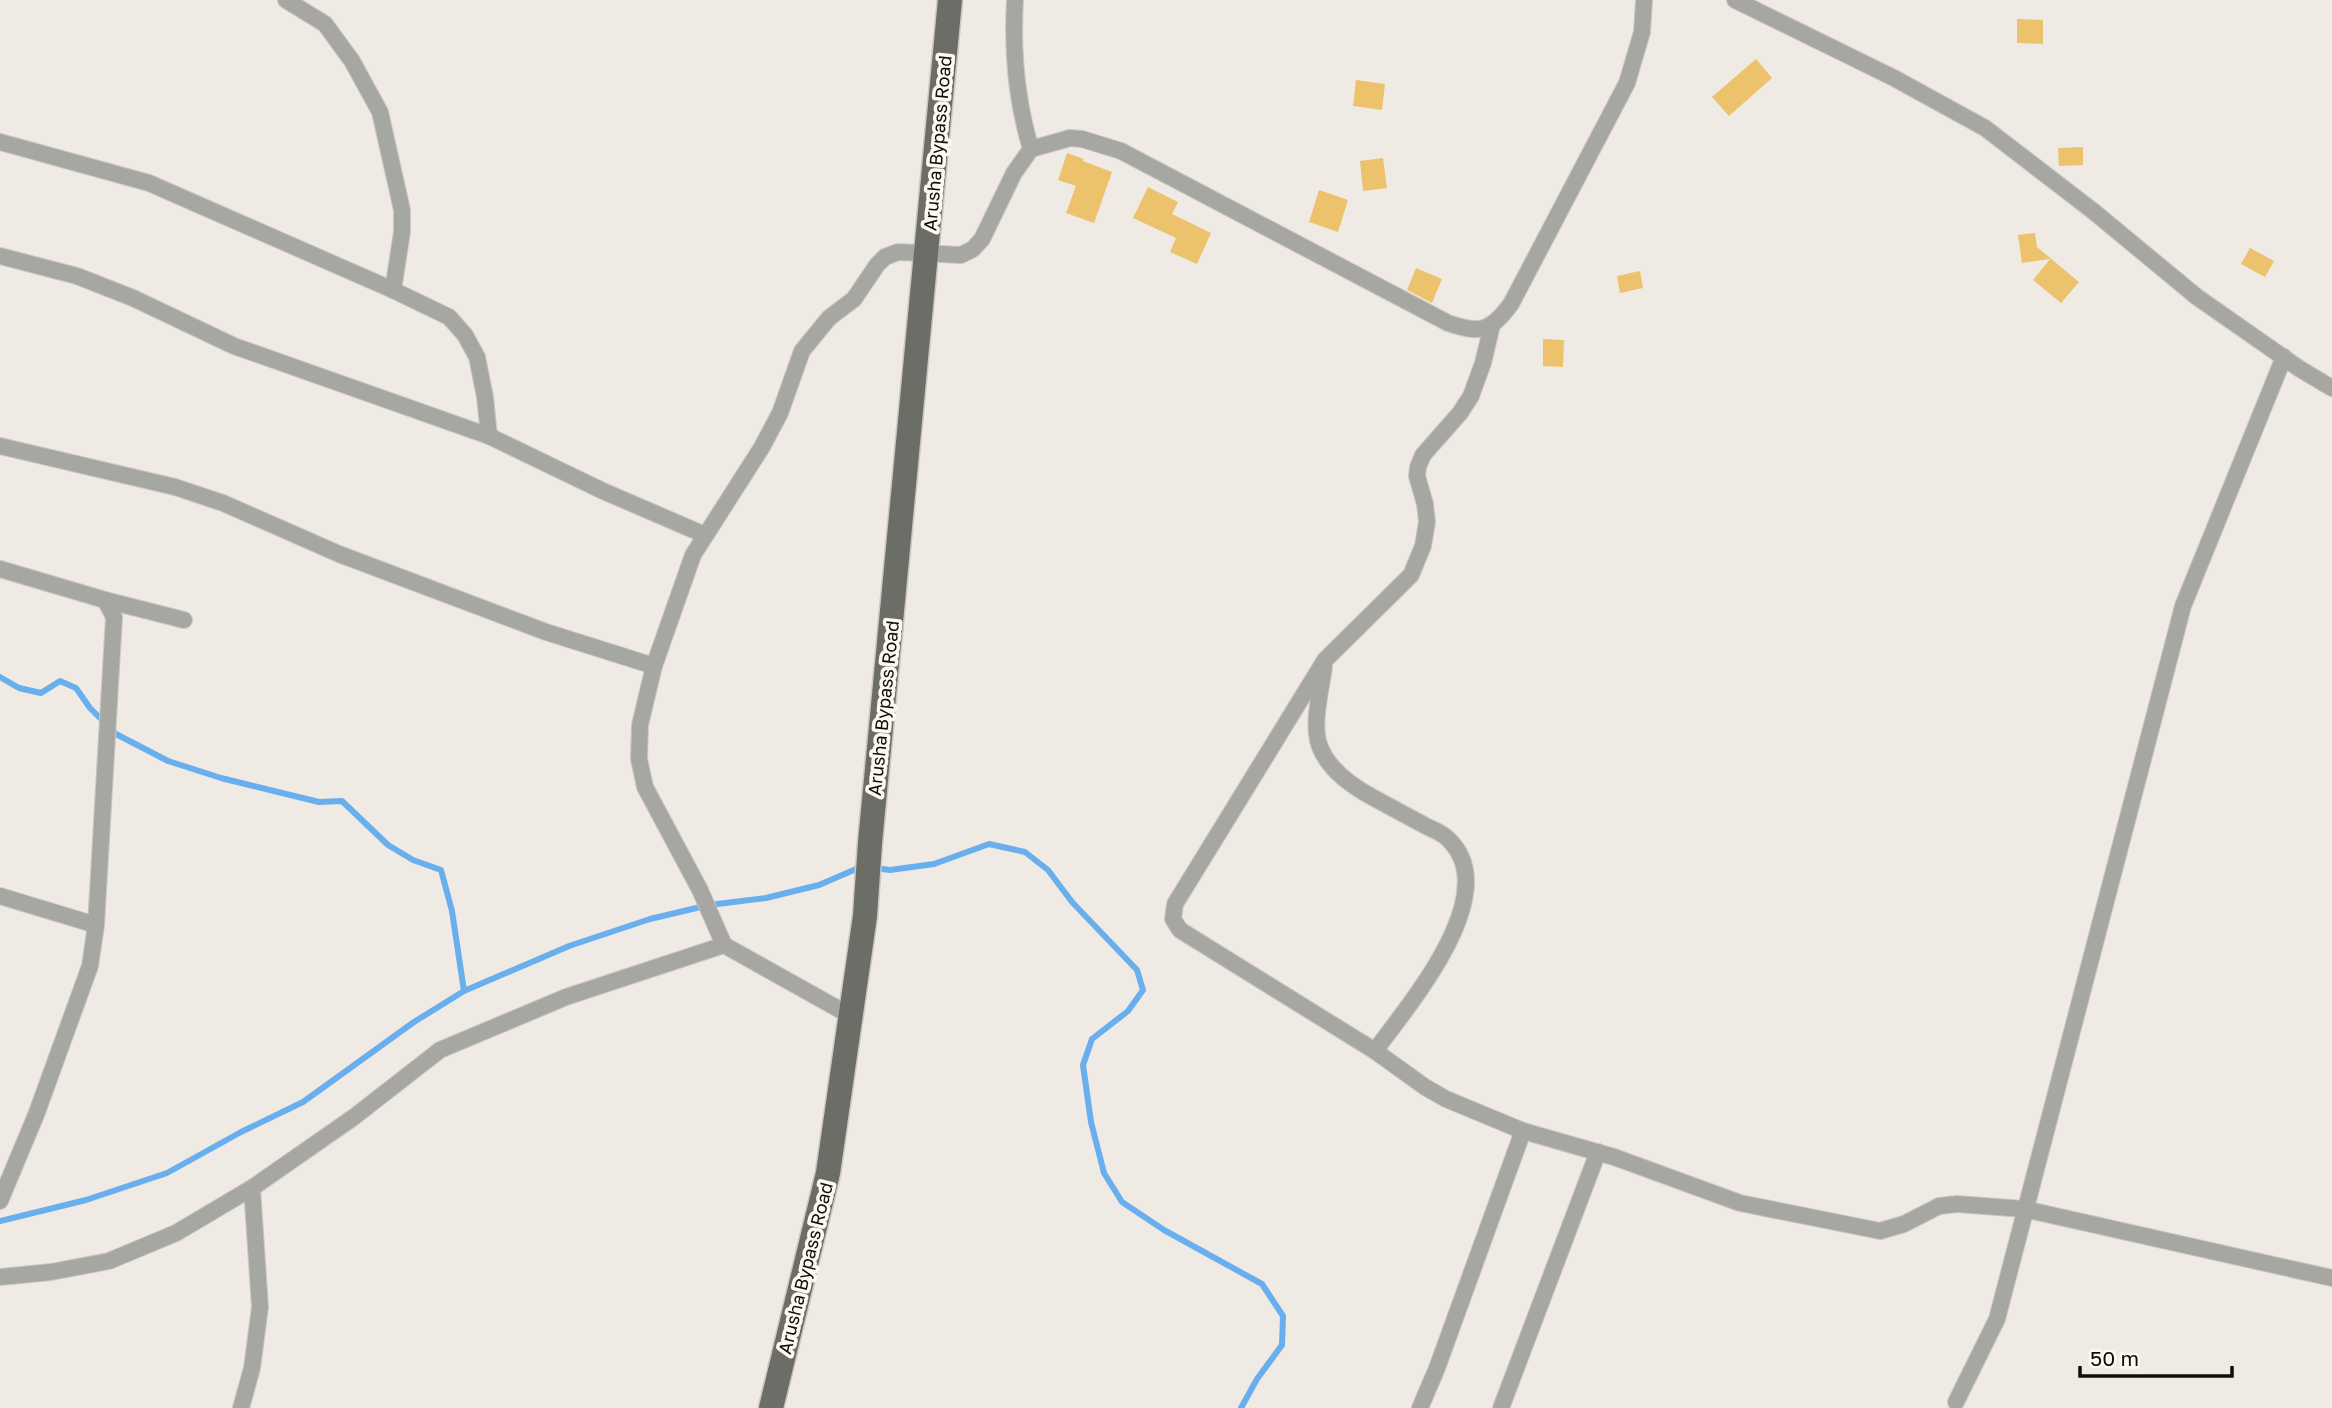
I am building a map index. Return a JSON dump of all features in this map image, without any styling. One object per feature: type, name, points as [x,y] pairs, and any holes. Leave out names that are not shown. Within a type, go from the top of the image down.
[{"type":"main road","name":"Arusha Bypass Road","points":[[771,1408],[828,1173],[865,916],[950,0]]},
{"type":"street","points":[[286,0],[325,24],[352,61],[380,112],[401,211],[402,232],[393,290]]},
{"type":"street","points":[[1015,0],[1013,32],[1017,85],[1031,149]]},
{"type":"street","points":[[851,1016],[724,945],[701,890],[645,787],[639,759],[640,725],[654,666],[683,579],[705,535],[762,447],[780,413],[802,351],[818,329],[854,299],[877,265],[886,257],[898,252],[961,255],[973,249],[982,239],[1014,173],[1031,149],[1070,138],[1121,151],[1448,323],[1472,331],[1485,329],[1499,320],[1511,304],[1627,83],[1642,32],[1644,0]]},
{"type":"street","points":[[1735,0],[1894,78],[1985,128],[2197,296],[2332,388]]},
{"type":"street","points":[[0,142],[149,183],[449,317],[465,335],[477,357],[489,436]]},
{"type":"street","points":[[0,256],[77,276],[133,298],[234,346],[489,436],[603,491],[705,535]]},
{"type":"street","points":[[1492,325],[1471,396],[1460,413],[1423,455],[1418,467],[1417,476],[1427,522],[1423,546],[1411,575],[1325,660],[1175,904],[1173,919],[1180,930],[1375,1051],[1446,1099],[1523,1131],[1598,1152],[1740,1203],[1880,1231],[1904,1224],[1939,1206],[1957,1204],[2024,1209],[2332,1278]]},
{"type":"street","points":[[1956,1402],[1997,1319],[2183,606],[2284,357]]},
{"type":"street","points":[[0,446],[175,487],[223,503],[339,554],[546,632],[654,666]]},
{"type":"street","points":[[0,569],[184,620]]},
{"type":"street","points":[[0,1201],[36,1115],[90,966],[96,925],[111,698],[114,617],[105,600]]},
{"type":"street","points":[[1325,660],[1317,725],[1318,741],[1323,753],[1334,769],[1360,791],[1447,837],[1462,858],[1466,875],[1460,915],[1443,953],[1375,1051]]},
{"type":"street","points":[[0,896],[96,925]]},
{"type":"street","points":[[0,1277],[51,1272],[109,1261],[176,1233],[252,1188],[355,1117],[440,1050],[566,997],[724,945]]},
{"type":"street","points":[[1420,1408],[1523,1131]]},
{"type":"street","points":[[1502,1408],[1598,1152]]},
{"type":"street","points":[[241,1408],[252,1368],[260,1307],[252,1188]]},
{"type":"building","points":[[2017,19],[2043,20],[2043,44],[2017,43]]},
{"type":"building","points":[[1756,59],[1772,78],[1729,116],[1712,97]]},
{"type":"building","points":[[1356,80],[1385,84],[1382,110],[1353,106]]},
{"type":"building","points":[[2083,147],[2083,165],[2059,166],[2058,148]]},
{"type":"building","points":[[1067,153],[1112,172],[1094,223],[1066,213],[1076,186],[1058,180]]},
{"type":"building","points":[[1383,158],[1387,188],[1363,191],[1360,161]]},
{"type":"building","points":[[1148,187],[1178,202],[1172,214],[1211,233],[1197,264],[1170,252],[1176,238],[1133,218]]},
{"type":"building","points":[[1319,190],[1348,200],[1338,232],[1309,222]]},
{"type":"building","points":[[2035,233],[2037,247],[2079,282],[2061,303],[2033,280],[2050,259],[2022,263],[2018,235]]},
{"type":"building","points":[[2250,248],[2274,261],[2265,277],[2241,264]]},
{"type":"building","points":[[1416,268],[1442,279],[1432,303],[1407,290]]},
{"type":"building","points":[[1640,271],[1643,288],[1620,293],[1617,276]]},
{"type":"building","points":[[1543,339],[1564,340],[1563,367],[1543,366]]},
{"type":"waterway","points":[[0,677],[19,688],[41,693],[60,681],[76,688],[90,708],[116,734],[168,761],[221,778],[319,802],[342,801],[388,845],[413,860],[441,870],[452,911],[464,991]]},
{"type":"waterway","points":[[874,868],[890,870],[934,864],[989,844],[1025,852],[1048,870],[1072,902],[1137,970],[1143,990],[1128,1011],[1092,1039],[1083,1065],[1091,1122],[1104,1173],[1122,1202],[1164,1230],[1262,1284],[1283,1316],[1282,1345],[1257,1379],[1241,1408]]},
{"type":"waterway","points":[[0,1221],[86,1200],[167,1173],[303,1102],[414,1022],[464,991],[569,946],[650,919],[709,905],[766,898],[819,885],[863,866]]}]
